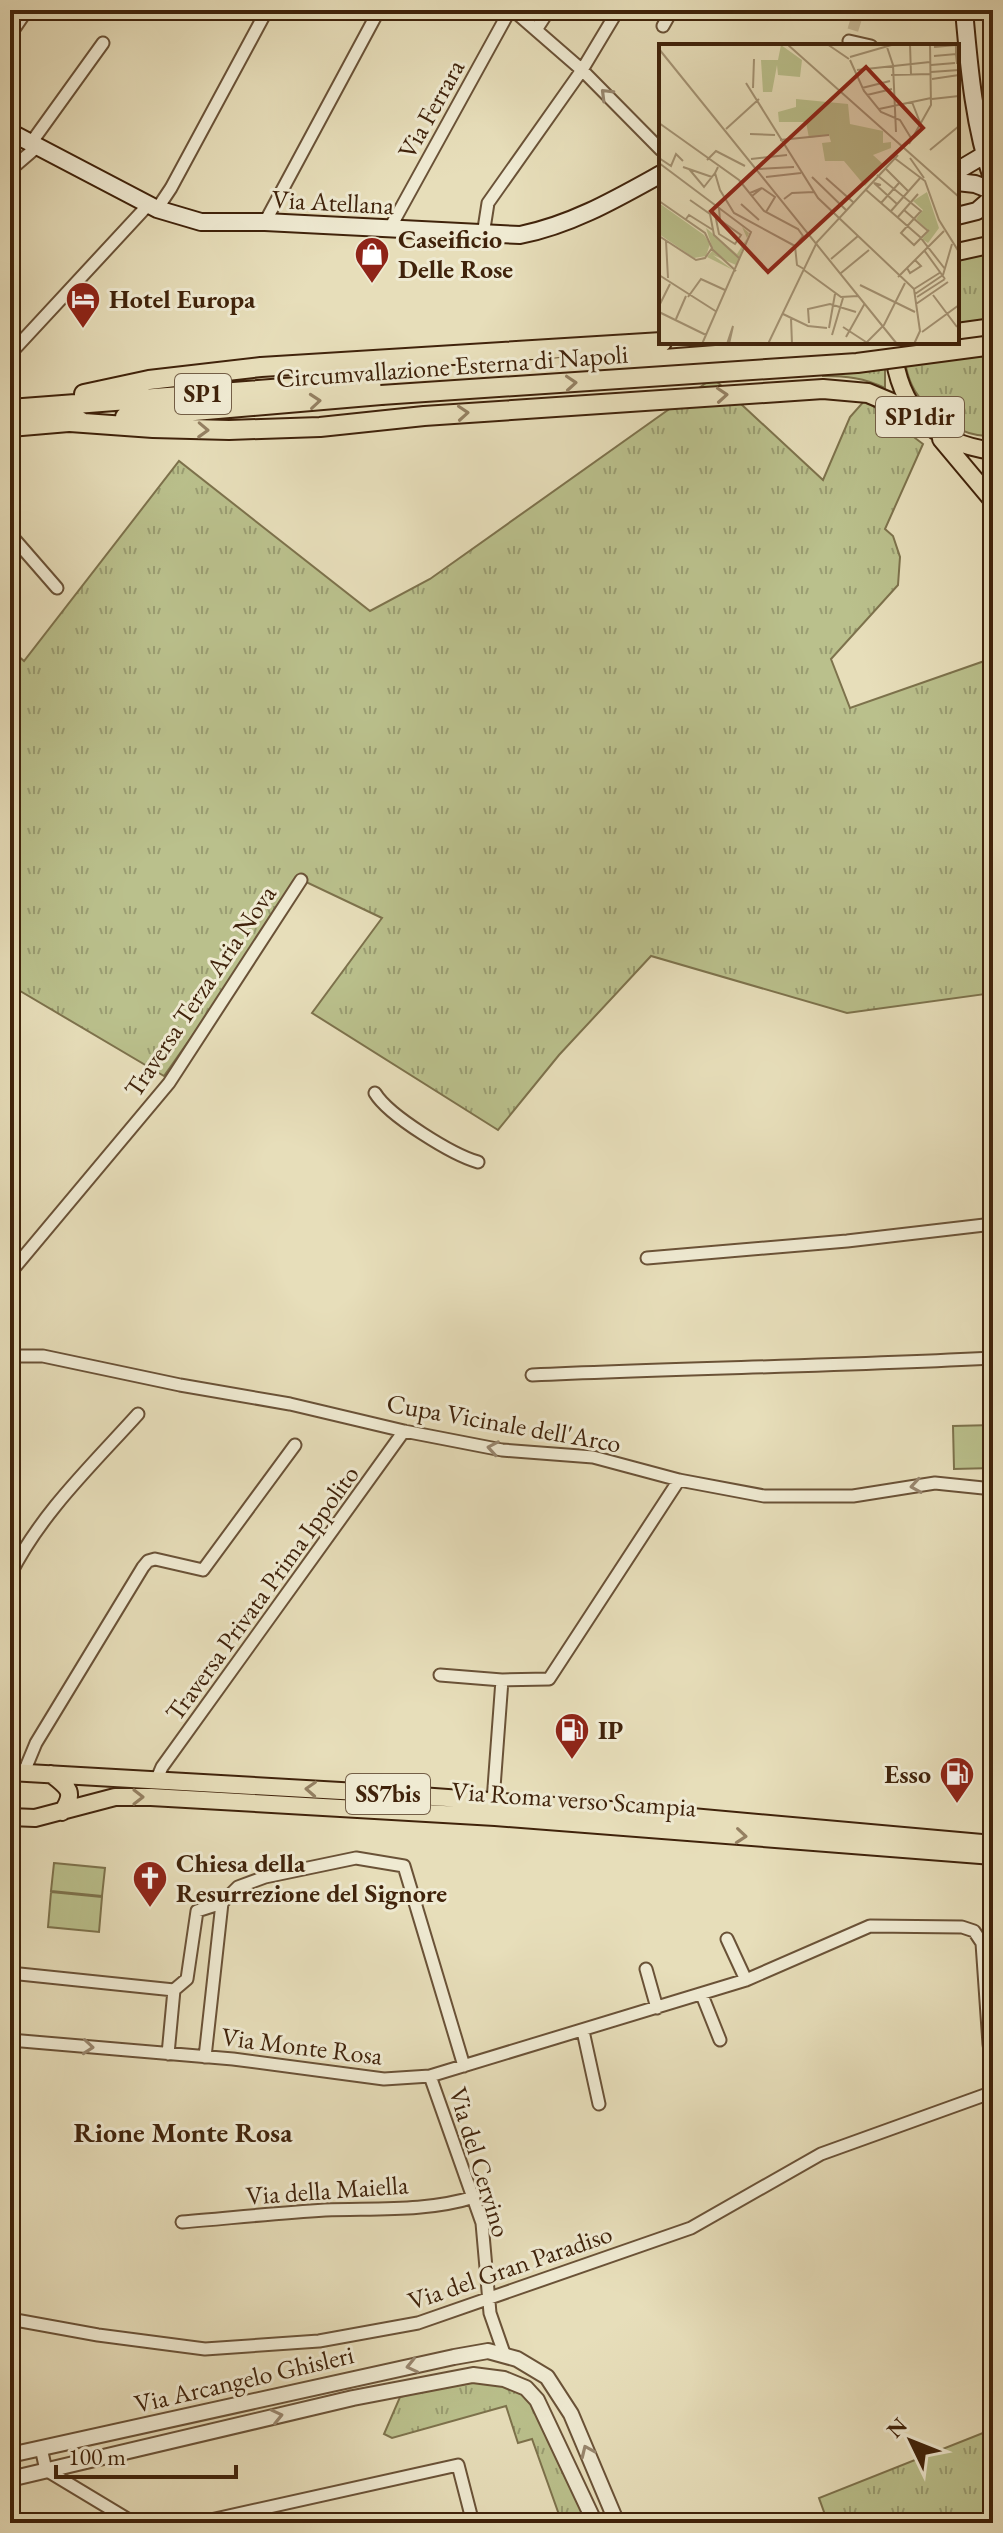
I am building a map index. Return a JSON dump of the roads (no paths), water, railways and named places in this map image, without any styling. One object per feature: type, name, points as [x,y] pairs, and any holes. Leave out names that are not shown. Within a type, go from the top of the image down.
[{"type":"highway","points":[[959,333],[993,328]]},
{"type":"highway","points":[[18,408],[149,380],[261,367],[659,342]]},
{"type":"highway","name":"Circumvallazione Esterna di Napoli","points":[[10,427],[380,388],[864,344]]},
{"type":"highway","name":"Circumvallazione Esterna di Napoli","points":[[18,408],[857,363],[993,345]]},
{"type":"highway","points":[[70,422],[229,430],[320,427],[424,416],[823,389],[868,393],[916,413]]},
{"type":"main road","points":[[964,10],[963,66],[986,127],[993,181]]},
{"type":"main road","name":"Via Atellana","points":[[10,132],[153,207],[201,222],[265,222],[520,235],[545,230],[604,205],[659,175]]},
{"type":"main road","points":[[959,170],[988,154]]},
{"type":"main road","points":[[959,182],[975,184],[993,194],[977,211],[959,216]]},
{"type":"main road","points":[[959,252],[989,244]]},
{"type":"main road","name":"SP1dir","points":[[894,344],[895,369],[903,392],[916,413],[932,429],[961,445],[993,451]]},
{"type":"main road","points":[[932,429],[993,501]]},
{"type":"main road","name":"Via Roma verso Scampia","points":[[17,1772],[495,1807],[724,1820],[993,1844]]},
{"type":"main road","points":[[51,1774],[70,1792],[69,1802],[62,1812]]},
{"type":"main road","name":"Via Roma verso Scampia","points":[[10,1817],[35,1818],[115,1797],[495,1807],[831,1843],[993,1856]]},
{"type":"street","points":[[10,35],[27,10]]},
{"type":"street","points":[[10,354],[171,188],[267,10]]},
{"type":"street","points":[[265,222],[379,10]]},
{"type":"street","name":"Via Ferrara","points":[[390,228],[512,10],[582,70],[659,148]]},
{"type":"street","points":[[536,30],[549,10]]},
{"type":"street","points":[[483,235],[488,203],[582,70],[618,10]]},
{"type":"street","points":[[663,26],[672,10]]},
{"type":"street","points":[[849,41],[862,44]]},
{"type":"street","points":[[10,170],[35,144],[103,43]]},
{"type":"street","points":[[10,534],[57,588]]},
{"type":"street","name":"Traversa Terza Aria Nova","points":[[10,1273],[169,1083],[301,880]]},
{"type":"street","points":[[375,1093],[380,1101],[405,1121],[452,1152],[478,1162]]},
{"type":"street","points":[[647,1258],[847,1241],[993,1224]]},
{"type":"street","name":"Cupa Vicinale dell'Arco","points":[[10,1356],[43,1356],[290,1404],[502,1450],[593,1457],[679,1480],[764,1496],[853,1496],[935,1483],[993,1489]]},
{"type":"street","points":[[532,1375],[993,1358]]},
{"type":"street","points":[[10,1575],[24,1546],[40,1524],[138,1414]]},
{"type":"street","name":"Traversa Privata Prima Ippolito","points":[[156,1781],[162,1767],[356,1502],[404,1431]]},
{"type":"street","points":[[17,1772],[148,1561],[155,1559],[203,1570],[295,1445]]},
{"type":"street","points":[[440,1675],[502,1680],[549,1679],[679,1480]]},
{"type":"street","points":[[495,1807],[502,1680]]},
{"type":"street","name":"Via del Cervino","points":[[222,1903],[238,1887],[265,1877],[356,1858],[404,1866],[464,2066]]},
{"type":"street","points":[[168,2054],[174,1990],[187,1979],[197,1911],[222,1903],[205,2057]]},
{"type":"street","name":"Via Monte Rosa","points":[[10,2040],[205,2057],[384,2079],[430,2076],[746,1980],[870,1926],[962,1927],[974,1931],[982,1943],[993,2072]]},
{"type":"street","points":[[727,1939],[746,1980]]},
{"type":"street","points":[[646,1969],[657,2008]]},
{"type":"street","points":[[10,1973],[174,1990]]},
{"type":"street","points":[[702,1995],[720,2040]]},
{"type":"street","points":[[583,2031],[599,2104]]},
{"type":"street","name":"Via del Cervino","points":[[430,2076],[482,2223],[490,2313],[505,2356]]},
{"type":"street","name":"Via del Gran Paradiso","points":[[10,2319],[98,2335],[205,2349],[319,2341],[418,2323],[691,2228],[821,2154],[993,2092]]},
{"type":"street","name":"Via della Maiella","points":[[182,2222],[414,2206],[474,2197]]},
{"type":"street","name":"Via Arcangelo Ghisleri","points":[[10,2455],[454,2357],[488,2351],[505,2356]]},
{"type":"street","points":[[505,2356],[517,2359],[547,2377],[571,2414],[617,2523]]},
{"type":"street","name":"Via Arcangelo Ghisleri","points":[[10,2479],[353,2398],[473,2375],[504,2379],[526,2388],[537,2400],[595,2523]]},
{"type":"street","points":[[41,2448],[46,2470],[134,2523]]},
{"type":"street","points":[[197,2523],[458,2465],[473,2523]]},
{"type":"tunnel","points":[[849,44],[859,10]]},
{"type":"place","name":"Caseificio Delle Rose","points":[[372,285]]},
{"type":"place","name":"Hotel Europa","points":[[83,330]]},
{"type":"place","name":"IP","points":[[572,1761]]},
{"type":"place","name":"Esso","points":[[957,1805]]},
{"type":"place","name":"Chiesa della Resurrezione del Signore","points":[[150,1909]]},
{"type":"district","name":"Rione Monte Rosa","points":[[183,2132]]}]
